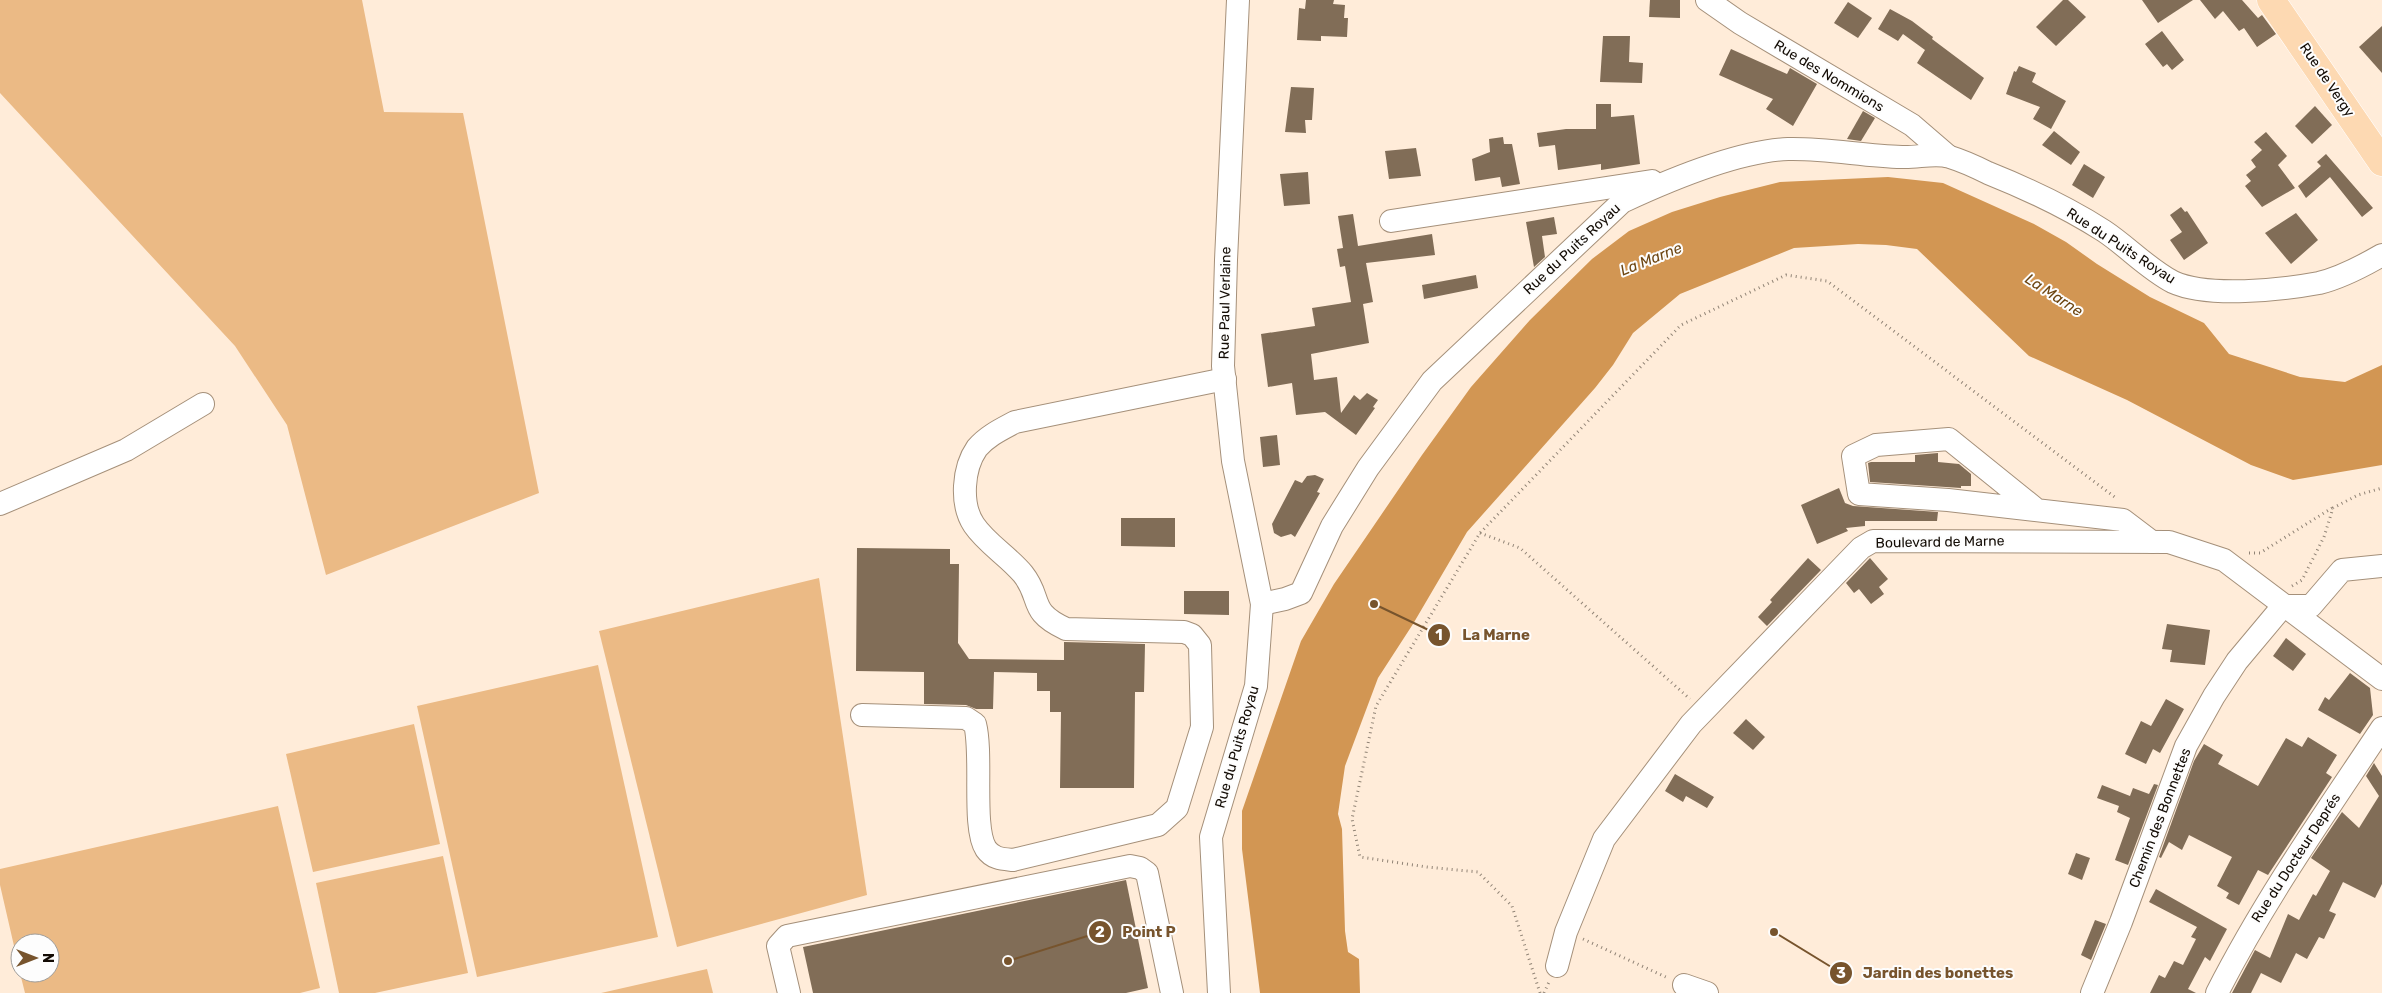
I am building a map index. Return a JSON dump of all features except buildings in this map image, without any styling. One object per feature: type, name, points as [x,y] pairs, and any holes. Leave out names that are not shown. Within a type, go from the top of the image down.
[{"type":"main road","name":"Rue de Vergy","points":[[2271,0],[2382,162]]},
{"type":"street","name":"Rue Paul Verlaine","points":[[1238,0],[1226,260],[1224,380],[1233,461],[1262,604]]},
{"type":"street","name":"Rue des Nommions","points":[[1707,0],[1714,7],[1740,23],[1912,125],[1948,156]]},
{"type":"street","name":"Rue du Puits Royau","points":[[1219,993],[1211,837],[1256,686],[1262,604],[1301,593],[1332,526],[1368,468],[1432,381],[1622,202],[1657,186],[1761,152],[1826,150],[1902,157],[1948,156],[2030,190],[2072,212],[2106,232],[2158,272],[2188,287],[2242,292],[2320,282],[2359,267],[2382,255]]},
{"type":"street","points":[[1391,222],[1690,175]]},
{"type":"street","points":[[862,715],[966,718],[975,724],[979,740],[979,823],[986,849],[996,859],[1013,860],[1023,858],[1158,825],[1176,808],[1202,727],[1200,645],[1192,635],[1184,632],[1066,629],[1051,622],[1044,616],[1035,602],[1029,583],[1022,573],[993,547],[973,523],[966,497],[968,465],[978,447],[996,431],[1015,422],[1224,380]]},
{"type":"street","points":[[0,504],[126,450],[203,404]]},
{"type":"street","points":[[2037,510],[1949,439],[1876,444],[1853,456],[1859,494],[1948,500],[2123,520],[2152,542]]},
{"type":"street","name":"Boulevard de Marne","points":[[1557,966],[1566,932],[1604,839],[1691,724],[1862,548],[1873,541],[2169,542],[2224,560],[2382,679]]},
{"type":"street","points":[[2280,603],[2311,606],[2342,570],[2382,566]]},
{"type":"street","name":"Chemin des Bonnettes","points":[[2092,993],[2186,746],[2214,696],[2237,661],[2280,603]]},
{"type":"street","name":"Rue du Docteur Deprés","points":[[2217,993],[2246,936],[2292,862],[2382,728]]},
{"type":"street","points":[[789,993],[778,946],[787,936],[1130,866],[1140,868],[1147,873],[1172,993]]},
{"type":"street","points":[[1684,985],[1707,993]]},
{"type":"path","points":[[1540,993],[1512,906],[1478,872],[1360,857],[1352,819],[1376,706],[1480,533],[1681,325],[1786,275],[1827,281],[2118,500]]},
{"type":"path","points":[[2242,553],[2260,553],[2333,508],[2358,495],[2382,488]]},
{"type":"path","points":[[2280,603],[2283,591],[2302,580],[2324,536],[2333,508]]},
{"type":"path","points":[[1480,533],[1520,548],[1704,711]]},
{"type":"path","points":[[1566,932],[1684,985]]},
{"type":"shaded area","points":[[0,0],[362,0],[384,112],[463,113],[539,493],[326,575],[287,425],[235,346],[0,93]]},
{"type":"shaded area","points":[[819,578],[867,895],[677,947],[599,631]]},
{"type":"shaded area","points":[[598,665],[658,937],[477,977],[417,706]]},
{"type":"shaded area","points":[[414,724],[440,844],[313,872],[286,754]]},
{"type":"shaded area","points":[[278,806],[320,988],[300,993],[25,993],[22,983],[60,983],[60,933],[11,933],[0,885],[0,869]]},
{"type":"shaded area","points":[[443,856],[468,973],[375,993],[339,993],[316,883]]},
{"type":"shaded area","points":[[707,969],[713,993],[601,993]]},
{"type":"water","name":"La Marne","points":[[1888,177],[1943,183],[2034,224],[2066,242],[2150,297],[2204,323],[2229,354],[2300,377],[2345,382],[2382,365],[2382,465],[2293,480],[2251,465],[2127,400],[2029,356],[1917,249],[1858,244],[1794,248],[1680,294],[1633,333],[1613,365],[1595,388],[1467,532],[1413,624],[1378,678],[1345,766],[1338,814],[1342,829],[1345,931],[1348,952],[1359,959],[1360,993],[1260,993],[1242,849],[1242,811],[1301,641],[1334,584],[1471,387],[1530,320],[1592,259],[1629,231],[1672,212],[1720,197],[1780,182]]},
{"type":"place","name":"La Marne","points":[[1374,604]]},
{"type":"place","name":"Jardin des bonettes","points":[[1774,932]]},
{"type":"place","name":"Point P","points":[[1008,961]]}]
